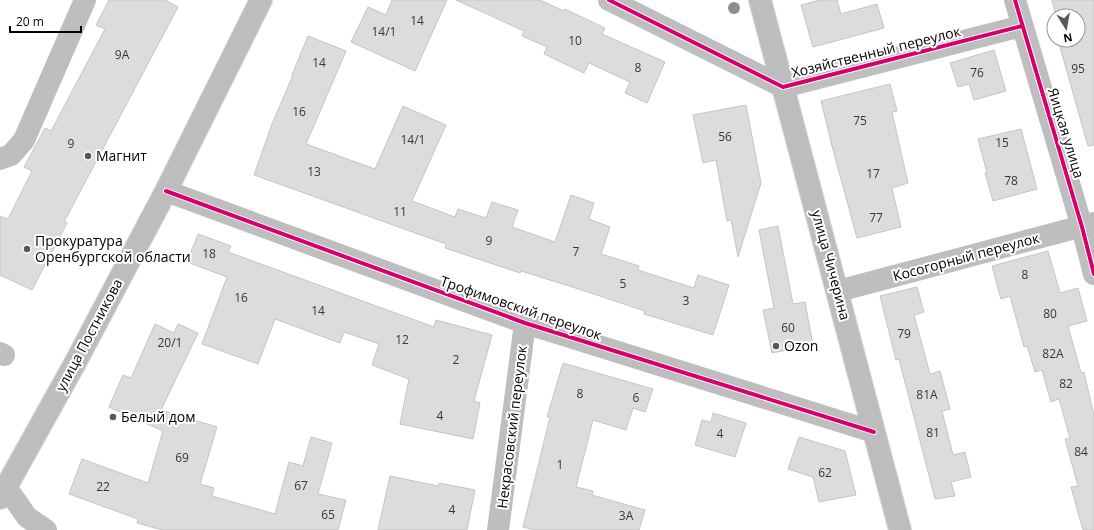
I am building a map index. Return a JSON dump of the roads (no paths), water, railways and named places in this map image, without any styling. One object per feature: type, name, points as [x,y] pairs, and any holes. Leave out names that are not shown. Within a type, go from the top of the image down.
[{"type":"main road","name":"улица Постникова","points":[[2,487],[74,365],[166,191],[262,0]]},
{"type":"main road","name":"улица Чичерина","points":[[760,0],[900,530]]},
{"type":"street","points":[[0,159],[11,155],[24,140],[85,0]]},
{"type":"street","name":"Хозяйственный переулок","points":[[609,0],[783,87],[1022,26]]},
{"type":"street","name":"Яицкая улица","points":[[1015,0],[1022,26],[1088,225],[1094,274]]},
{"type":"street","name":"Трофимовский переулок","points":[[166,191],[525,323],[874,432]]},
{"type":"street","name":"Косогорный переулок","points":[[838,291],[1088,225]]},
{"type":"street","name":"Некрасовский переулок","points":[[498,530],[525,323]]},
{"type":"street","points":[[2,487],[27,517],[46,530]]},
{"type":"place","name":"Магнит","points":[[88,156]]},
{"type":"place","name":"Прокуратура Оренбургской области","points":[[27,249]]},
{"type":"place","name":"Ozon","points":[[776,346]]},
{"type":"place","name":"Белый дом","points":[[113,417]]}]
